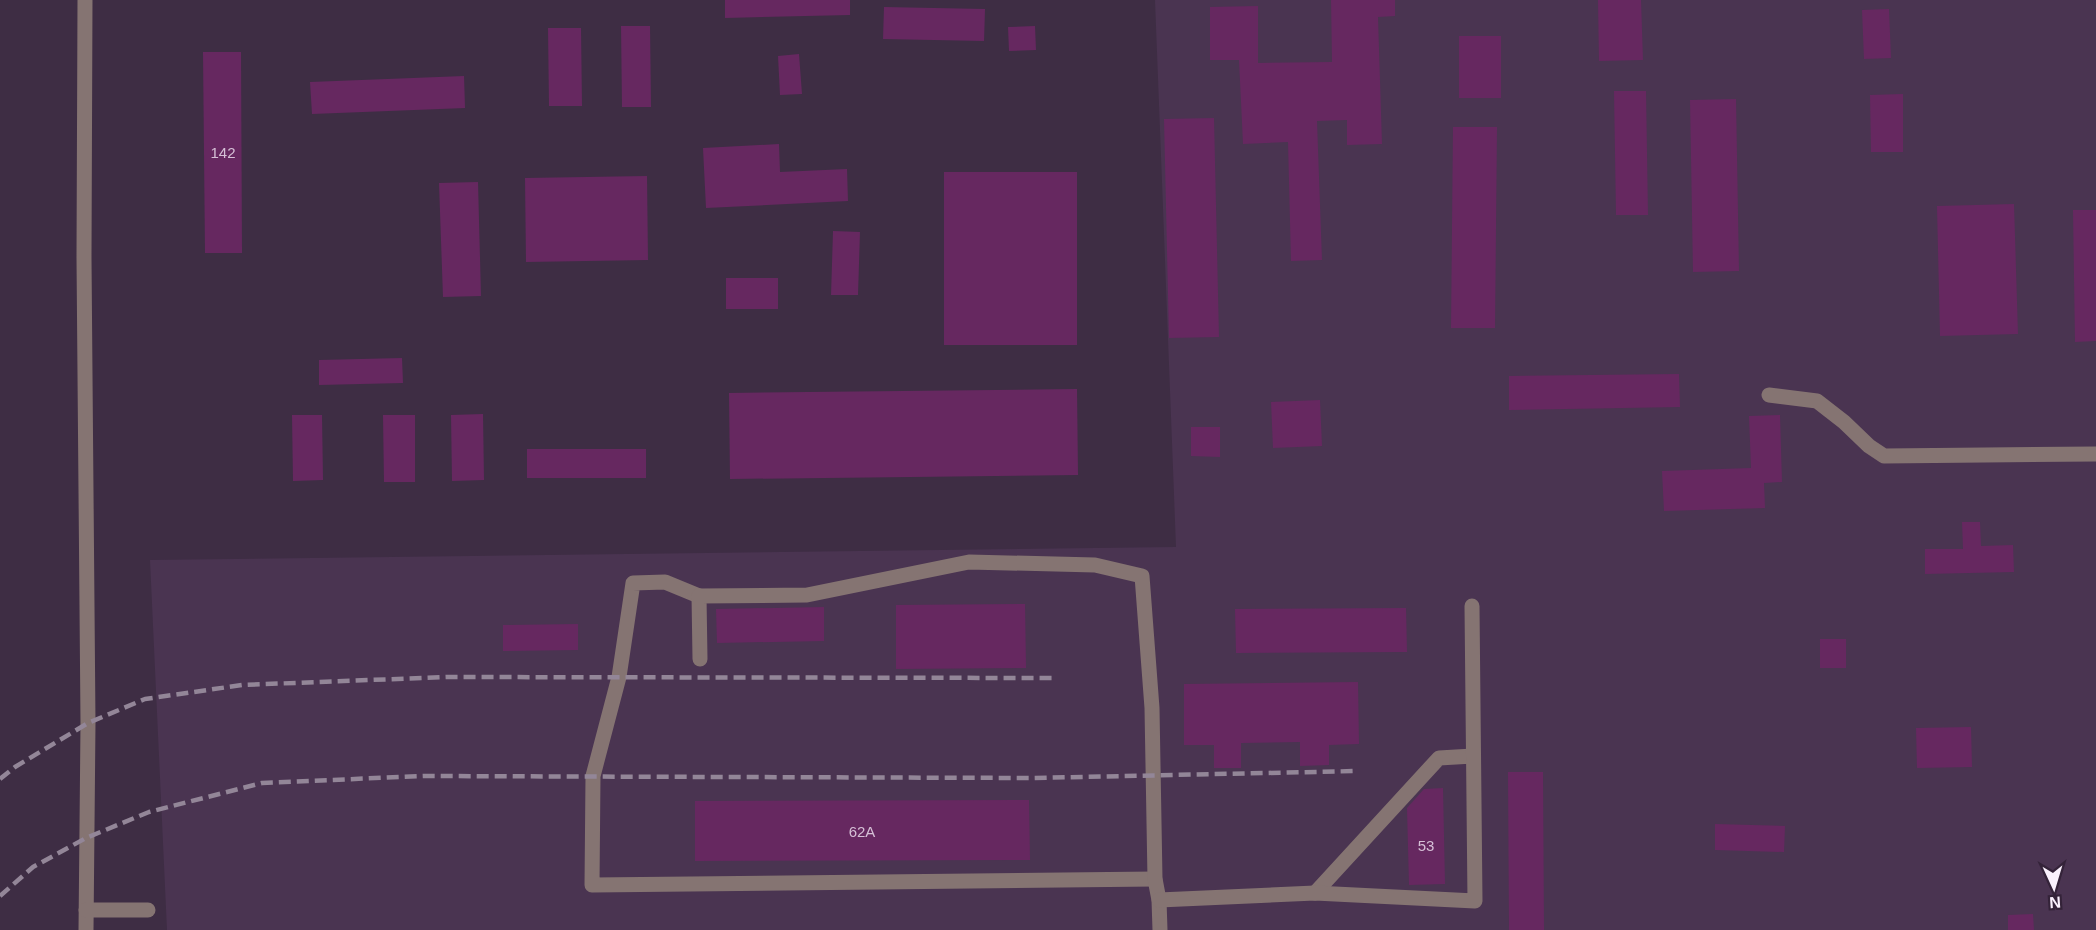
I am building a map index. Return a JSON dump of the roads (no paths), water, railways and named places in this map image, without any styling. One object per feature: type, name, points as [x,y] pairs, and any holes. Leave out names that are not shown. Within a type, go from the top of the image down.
[{"type":"street","points":[[86,0],[84,258],[88,711],[86,930]]},
{"type":"street","points":[[1769,395],[1816,402],[1884,456],[2096,454]]},
{"type":"street","points":[[1155,879],[592,885],[593,776],[619,678],[633,583],[665,582],[699,596],[807,595],[969,562],[1095,566],[1142,576],[1152,708],[1155,879],[1159,900],[1160,930]]},
{"type":"street","points":[[699,596],[700,659]]},
{"type":"street","points":[[1159,900],[1315,893],[1475,902],[1472,606]]},
{"type":"street","points":[[1315,893],[1439,758],[1473,756]]},
{"type":"street","points":[[86,910],[148,910]]},
{"type":"railway","points":[[0,779],[15,767],[88,723],[145,699],[242,685],[447,677],[1053,678]]},
{"type":"railway","points":[[0,896],[33,867],[86,838],[149,812],[262,783],[423,776],[1033,778],[1358,771]]}]
